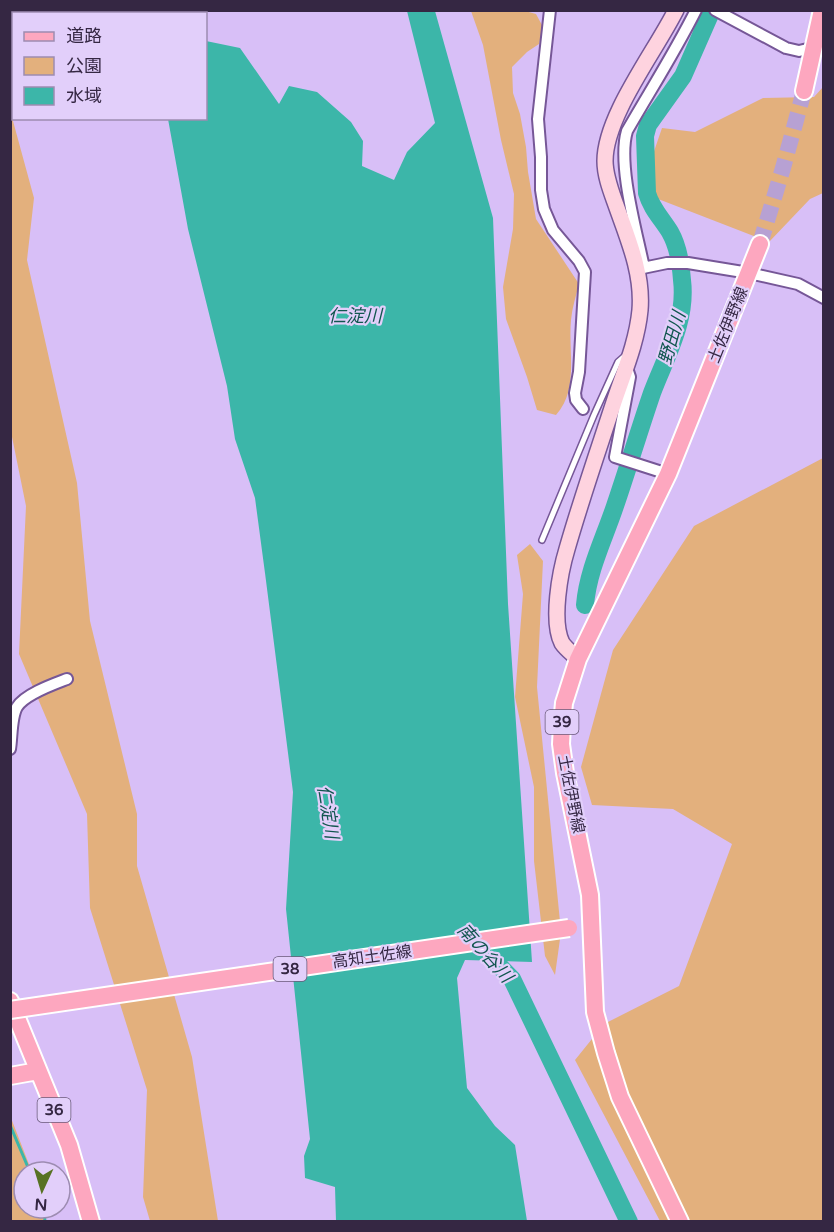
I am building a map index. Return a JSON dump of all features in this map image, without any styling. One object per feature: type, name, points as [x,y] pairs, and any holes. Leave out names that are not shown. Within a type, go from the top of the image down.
[{"type":"main road","points":[[804,91],[819,46],[822,10]]},
{"type":"main road","name":"土佐伊野線","points":[[680,1221],[620,1096],[595,1011],[592,925],[588,886],[561,744],[564,702],[578,659],[668,474],[760,244]]},
{"type":"main road","name":"高知土佐線","points":[[10,1010],[592,925]]},
{"type":"main road","name":"36","points":[[10,1001],[69,1145],[90,1221]]},
{"type":"main road","points":[[10,1076],[38,1071]]},
{"type":"street","points":[[550,10],[538,118],[541,190],[544,208],[553,230],[579,261],[585,272],[579,372],[575,393],[576,400],[583,409]]},
{"type":"street","points":[[641,268],[610,189],[604,164],[606,148],[609,132],[618,114],[676,10]]},
{"type":"street","points":[[578,659],[566,648],[560,638],[558,595],[566,552],[636,335],[640,311],[641,268],[628,183],[625,139],[627,131],[677,48],[696,10]]},
{"type":"street","points":[[717,12],[786,48],[799,51],[819,46]]},
{"type":"street","points":[[641,268],[667,263],[688,263],[798,284],[824,298]]},
{"type":"street","points":[[626,365],[630,377],[615,454],[617,459],[668,474]]},
{"type":"street","points":[[10,749],[16,709],[21,702],[50,685],[67,679]]},
{"type":"lane","points":[[542,540],[618,362],[631,350]]},
{"type":"green space","points":[[471,11],[525,11],[536,14],[543,27],[539,44],[512,67],[513,93],[520,114],[536,219],[579,284],[571,320],[571,370],[568,394],[556,415],[537,410],[506,319],[503,287],[513,229],[514,194],[483,45]]},
{"type":"green space","points":[[823,87],[823,193],[810,199],[769,242],[653,197],[649,166],[662,128],[695,132],[763,98],[814,97]]},
{"type":"green space","points":[[10,110],[34,198],[27,260],[77,483],[90,621],[137,814],[137,866],[192,1057],[218,1221],[150,1221],[143,1197],[147,1090],[90,908],[87,814],[19,654],[26,506],[10,427]]},
{"type":"green space","points":[[823,458],[823,1221],[660,1221],[575,1060],[604,1024],[679,986],[732,844],[673,809],[592,805],[581,767],[613,650],[694,526]]},
{"type":"green space","points":[[530,544],[543,561],[537,687],[561,932],[555,975],[545,956],[534,861],[534,787],[515,697],[523,594],[517,555]]},
{"type":"green space","points":[[11,1118],[27,1160],[12,1160],[12,1220],[46,1221],[11,1221]]},
{"type":"water","name":"仁淀川","points":[[407,11],[435,11],[493,218],[508,604],[532,962],[465,960],[457,978],[467,1088],[495,1126],[515,1145],[527,1221],[336,1221],[335,1187],[305,1178],[304,1156],[310,1139],[286,909],[293,792],[255,498],[235,439],[227,386],[188,229],[168,120],[207,120],[207,41],[240,48],[279,104],[289,86],[317,92],[351,122],[363,141],[362,166],[394,180],[407,152],[435,123]]},
{"type":"waterway","name":"野田川","points":[[585,605],[593,567],[652,393],[674,338],[683,295],[680,262],[673,237],[654,209],[647,193],[645,136],[648,125],[683,76],[712,10]]},
{"type":"waterway","name":"南の谷川","points":[[479,945],[512,979],[629,1222]]},
{"type":"waterway","points":[[10,1125],[25,1160]]},
{"type":"tunnel","points":[[760,244],[804,91]]}]
